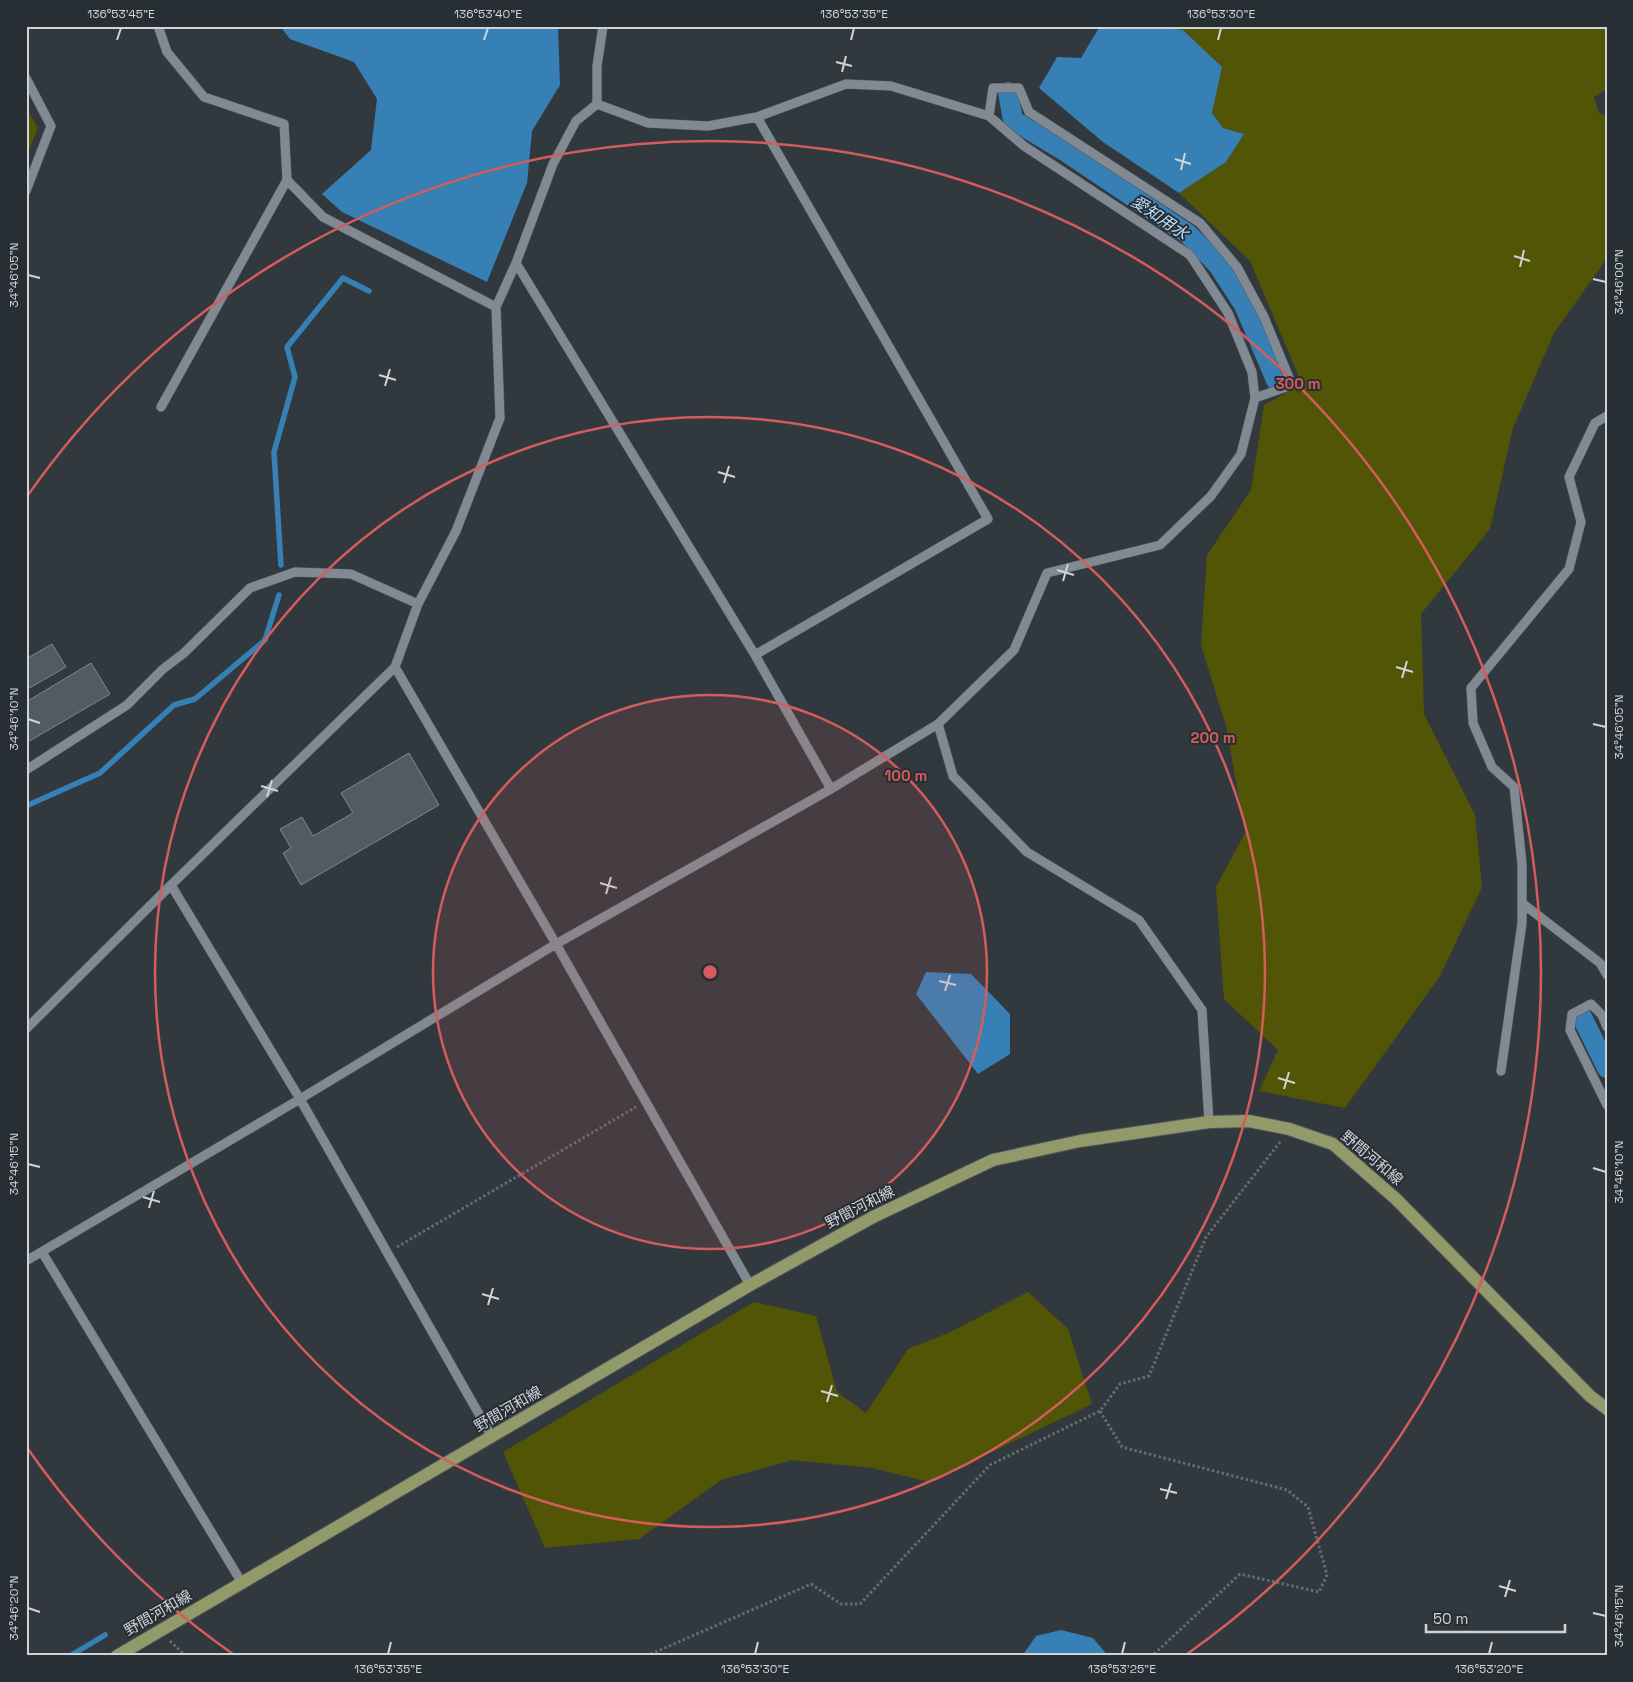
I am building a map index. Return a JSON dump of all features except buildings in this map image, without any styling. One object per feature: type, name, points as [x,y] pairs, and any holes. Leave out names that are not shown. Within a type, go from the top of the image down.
[{"type":"main road","name":"野間河和線","points":[[117,1656],[750,1285],[873,1217],[993,1160],[1080,1141],[1209,1122],[1249,1121],[1289,1129],[1332,1144],[1396,1199],[1590,1396],[1607,1410]]},
{"type":"street","points":[[158,26],[167,52],[204,97],[284,124],[287,180],[161,407]]},
{"type":"street","points":[[26,1029],[171,885],[395,668],[418,604],[456,531],[500,418],[496,307],[516,263],[553,164],[576,122],[597,104],[597,66],[603,26]]},
{"type":"street","points":[[26,78],[51,126],[26,191]]},
{"type":"street","points":[[26,1261],[300,1099],[556,944],[830,789],[938,724],[1014,650],[1047,573],[1160,545],[1211,496],[1240,454],[1255,398],[1252,372],[1228,313],[1190,255],[1024,146],[989,116],[891,86],[846,84],[756,117],[708,126],[648,122],[597,104]]},
{"type":"street","points":[[989,116],[993,88],[1019,88],[1030,112],[1200,223],[1237,267],[1264,316],[1292,385],[1255,398]]},
{"type":"street","points":[[754,655],[988,519],[756,117]]},
{"type":"street","points":[[287,180],[323,217],[496,307]]},
{"type":"street","points":[[516,263],[754,655],[830,789]]},
{"type":"street","points":[[1502,1071],[1522,923],[1522,864],[1514,787],[1492,767],[1473,724],[1471,688],[1569,568],[1581,522],[1569,477],[1595,422],[1607,416]]},
{"type":"street","points":[[26,770],[127,705],[163,669],[184,653],[250,588],[295,572],[351,574],[418,604]]},
{"type":"street","points":[[395,668],[556,944],[750,1285]]},
{"type":"street","points":[[938,724],[953,776],[1027,852],[1139,920],[1202,1010],[1209,1122]]},
{"type":"street","points":[[171,885],[300,1099],[492,1437]]},
{"type":"street","points":[[1522,903],[1600,963],[1607,975]]},
{"type":"street","points":[[1607,1026],[1602,1015],[1591,1004],[1572,1014],[1570,1030],[1607,1106]]},
{"type":"street","points":[[42,1252],[242,1583]]},
{"type":"path","points":[[387,1252],[645,1102]]},
{"type":"path","points":[[646,1656],[812,1584],[841,1604],[860,1604],[990,1465],[1100,1412],[1120,1384],[1149,1376],[1206,1237],[1289,1129]]},
{"type":"path","points":[[1100,1412],[1122,1447],[1287,1490],[1308,1507],[1327,1575],[1319,1592],[1240,1574],[1152,1656]]},
{"type":"shaded area","points":[[1148,26],[1607,26],[1607,89],[1594,97],[1599,113],[1607,116],[1607,258],[1554,333],[1513,428],[1490,529],[1421,614],[1424,714],[1475,815],[1482,887],[1440,976],[1345,1108],[1259,1091],[1278,1050],[1224,999],[1216,887],[1245,833],[1226,726],[1201,645],[1207,555],[1251,490],[1264,405],[1302,384],[1250,261],[1179,193],[1226,162],[1244,134],[1223,128],[1212,113],[1222,67],[1183,30]]},
{"type":"shaded area","points":[[26,108],[38,128],[26,157]]},
{"type":"shaded area","points":[[1028,1292],[1068,1329],[1092,1404],[929,1482],[872,1468],[792,1460],[721,1480],[639,1539],[545,1548],[503,1452],[754,1302],[816,1316],[837,1392],[866,1413],[908,1349],[948,1333]]},
{"type":"water","points":[[280,26],[558,26],[560,85],[532,131],[527,183],[487,282],[342,212],[322,194],[371,150],[377,99],[354,62],[290,39]]},
{"type":"water","points":[[1100,26],[1148,26],[1183,30],[1222,67],[1212,113],[1223,128],[1244,134],[1226,162],[1179,193],[1103,142],[1039,88],[1057,57],[1081,58]]},
{"type":"water","points":[[926,972],[971,974],[1010,1014],[1010,1054],[978,1074],[916,994]]},
{"type":"water","points":[[1061,1630],[1093,1638],[1108,1656],[1022,1656],[1036,1636]]},
{"type":"waterway","name":"愛知用水","points":[[1008,92],[1013,120],[1066,152],[1188,234],[1218,265],[1244,305],[1276,380]]},
{"type":"waterway","points":[[281,565],[274,452],[295,377],[287,347],[343,278],[369,291]]},
{"type":"waterway","points":[[26,806],[100,773],[174,705],[195,699],[265,640],[279,595]]},
{"type":"waterway","name":"愛知用水","points":[[1582,1017],[1607,1068]]},
{"type":"waterway","points":[[70,1656],[105,1635]]}]
